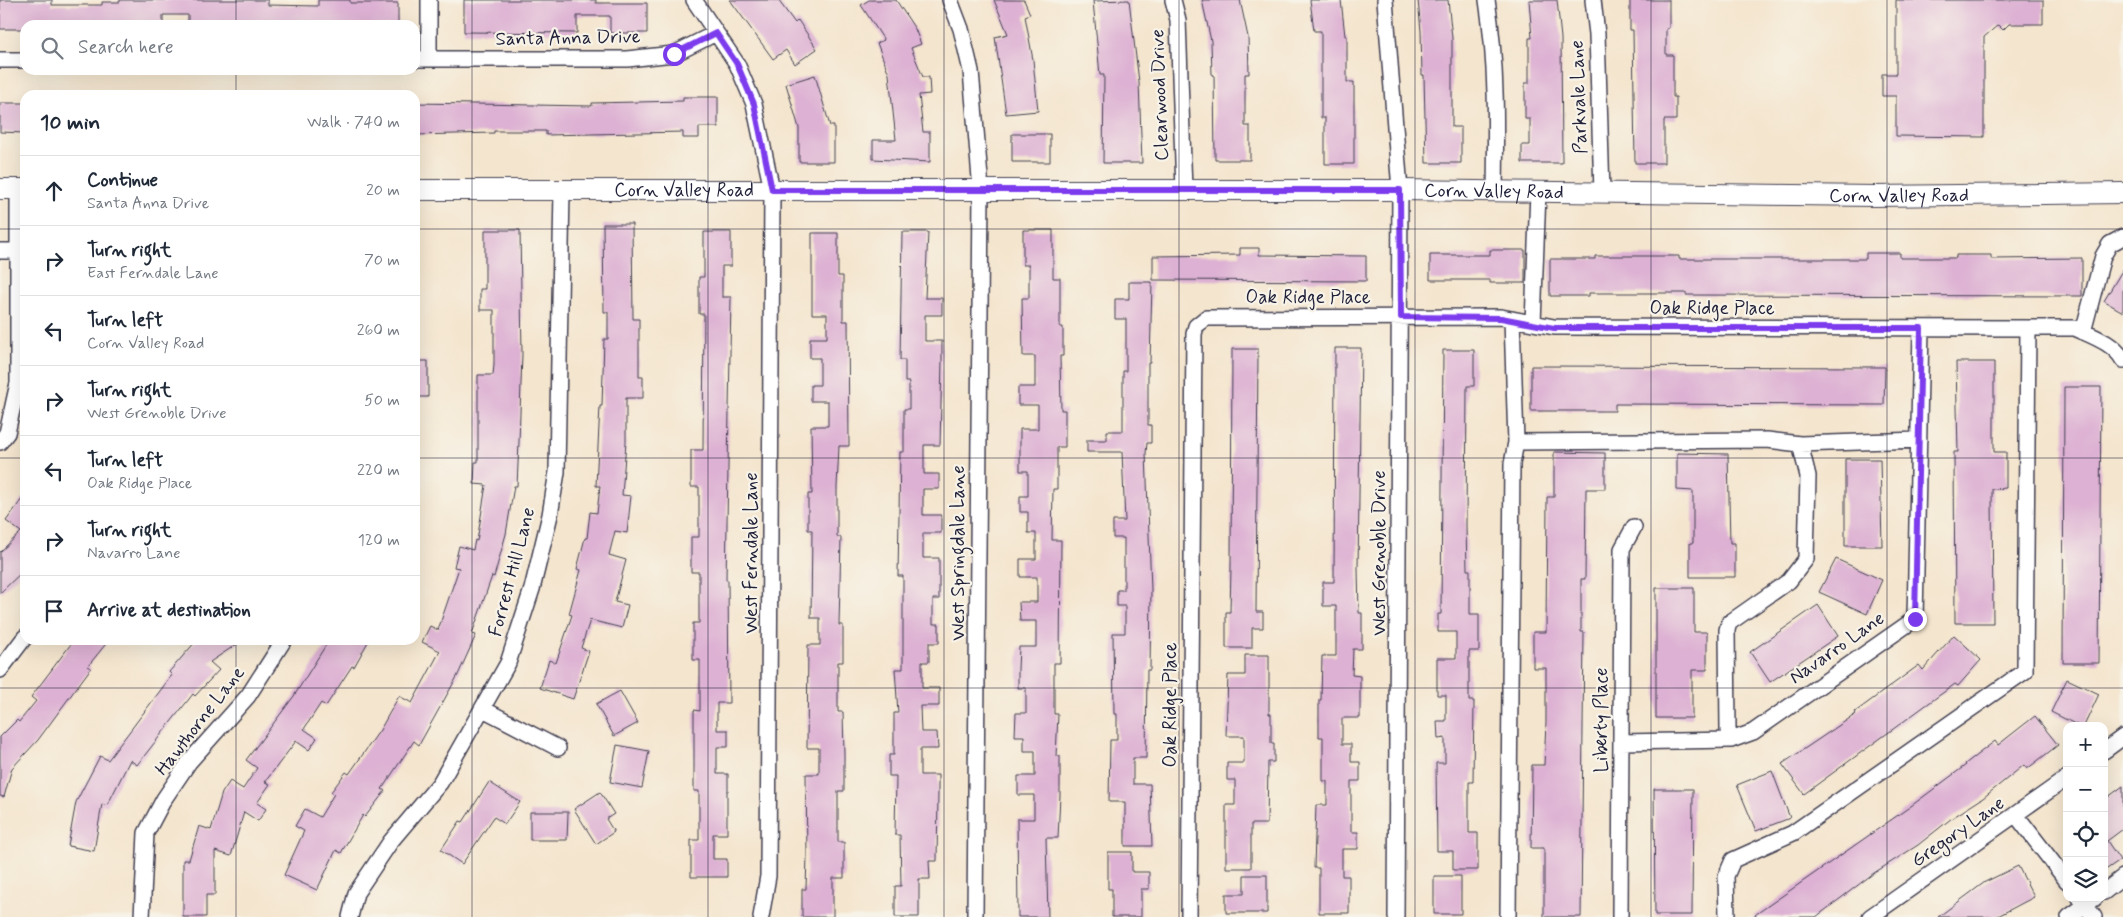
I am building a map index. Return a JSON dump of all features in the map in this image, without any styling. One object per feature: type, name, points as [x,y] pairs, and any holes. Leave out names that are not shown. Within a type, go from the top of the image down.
[{"type":"main road","name":"Corn Valley Road","points":[[420,190],[1400,190],[1876,196],[2123,193]]},
{"type":"street","points":[[422,58],[430,0]]},
{"type":"street","name":"West Ferndale Lane","points":[[694,0],[737,64],[754,104],[772,190],[768,876],[761,917]]},
{"type":"street","name":"West Springdale Lane","points":[[950,0],[961,29],[971,71],[981,190],[975,917]]},
{"type":"street","name":"Clearwood Drive","points":[[1173,0],[1178,20],[1184,190]]},
{"type":"street","name":"West Grenoble Drive","points":[[1385,0],[1400,190],[1401,317],[1396,917]]},
{"type":"street","points":[[1487,0],[1494,49],[1496,103],[1495,191]]},
{"type":"street","name":"Parkvale Lane","points":[[1593,0],[1597,34],[1602,192]]},
{"type":"street","name":"Santa Anna Drive","points":[[422,58],[627,59],[674,54],[716,33]]},
{"type":"street","points":[[0,60],[20,60]]},
{"type":"street","points":[[0,442],[7,433],[18,383],[19,251],[14,189]]},
{"type":"street","name":"Forrest Hill Lane","points":[[350,917],[356,893],[391,841],[440,782],[483,709],[508,663],[532,589],[550,514],[555,480],[562,190]]},
{"type":"street","points":[[1534,324],[1538,192]]},
{"type":"street","points":[[2083,332],[2103,256],[2110,244],[2123,237]]},
{"type":"street","points":[[0,251],[19,251]]},
{"type":"street","name":"Oak Ridge Place","points":[[1189,917],[1194,334],[1196,326],[1206,318],[1401,317],[1512,320],[1554,328],[2075,328],[2119,352],[2123,360]]},
{"type":"street","points":[[1508,917],[1512,464],[1516,442],[1512,320]]},
{"type":"street","name":"Navarro Lane","points":[[1620,742],[1731,740],[1753,732],[1915,619],[1921,328]]},
{"type":"street","points":[[1727,917],[1726,876],[1733,860],[1793,833],[2025,671],[2028,328]]},
{"type":"street","points":[[1516,442],[1766,440],[1800,444],[1919,440]]},
{"type":"street","points":[[1731,740],[1728,730],[1726,630],[1729,623],[1789,581],[1806,560],[1808,476],[1800,444]]},
{"type":"street","name":"Liberty Place","points":[[1620,917],[1622,548],[1634,527]]},
{"type":"street","points":[[0,670],[20,644]]},
{"type":"street","name":"Hawthorne Lane","points":[[142,917],[146,833],[164,799],[189,762],[248,696],[281,645]]},
{"type":"street","points":[[483,709],[558,748]]},
{"type":"street","points":[[2108,748],[2123,737]]},
{"type":"street","name":"Gregory Lane","points":[[1870,917],[2016,816],[2063,781]]},
{"type":"street","points":[[2016,816],[2063,876]]},
{"type":"street","points":[[2108,889],[2123,877]]},
{"type":"street","points":[[2069,917],[2089,905]]},
{"type":"building","points":[[0,0],[52,0],[52,5],[102,5],[102,2],[120,2],[120,0],[268,0],[268,5],[318,6],[318,0],[350,0],[350,3],[398,3],[398,20],[188,20],[188,15],[163,15],[163,20],[20,20],[20,29],[0,29]]},
{"type":"building","points":[[464,0],[596,0],[596,3],[647,3],[647,33],[610,33],[610,16],[577,16],[577,33],[464,32]]},
{"type":"building","points":[[730,0],[778,0],[795,23],[798,20],[817,49],[795,64],[786,50],[773,59]]},
{"type":"building","points":[[869,0],[896,0],[915,29],[921,44],[911,48],[923,77],[929,77],[930,94],[919,95],[923,132],[930,132],[930,162],[873,159],[873,140],[896,140],[889,74],[877,43],[884,40],[861,5]]},
{"type":"building","points":[[994,0],[1024,0],[1030,14],[1025,16],[1033,60],[1038,111],[1006,114],[995,37],[1008,34]]},
{"type":"building","points":[[1129,0],[1139,82],[1142,163],[1103,163],[1104,75],[1100,75],[1093,1]]},
{"type":"building","points":[[1202,0],[1240,0],[1248,37],[1249,74],[1245,74],[1245,126],[1250,126],[1250,160],[1215,160],[1214,75],[1212,75],[1211,41]]},
{"type":"building","points":[[1310,0],[1341,0],[1345,36],[1347,36],[1347,82],[1354,82],[1354,164],[1325,164],[1325,118],[1321,118],[1321,31],[1314,31]]},
{"type":"building","points":[[1418,0],[1448,0],[1452,38],[1452,127],[1461,127],[1461,163],[1426,163],[1424,75],[1422,75]]},
{"type":"building","points":[[1529,0],[1557,0],[1561,38],[1562,163],[1522,163],[1522,145],[1530,145],[1530,119],[1525,119],[1525,83],[1529,83],[1529,38],[1532,38]]},
{"type":"building","points":[[1630,0],[1669,0],[1669,28],[1666,29],[1666,55],[1673,55],[1673,97],[1676,97],[1676,120],[1664,120],[1664,163],[1635,163],[1633,30],[1630,30]]},
{"type":"building","points":[[1896,0],[2043,0],[2043,24],[2009,24],[2003,30],[1998,25],[1984,37],[1984,137],[1896,136],[1896,96],[1882,96],[1882,74],[1896,74]]},
{"type":"building","points":[[815,75],[830,126],[834,126],[834,162],[799,162],[799,128],[786,84]]},
{"type":"building","points":[[683,97],[718,97],[718,127],[699,127],[699,138],[683,138],[683,132],[546,135],[546,131],[494,131],[494,133],[420,135],[420,103],[592,106],[592,103],[683,101]]},
{"type":"building","points":[[0,103],[20,103],[20,133],[0,132]]},
{"type":"building","points":[[1012,134],[1050,134],[1050,162],[1012,162]]},
{"type":"building","points":[[603,224],[632,224],[633,319],[639,319],[639,377],[643,377],[643,398],[626,398],[626,442],[622,495],[631,496],[627,533],[615,531],[609,555],[626,560],[615,602],[628,605],[622,628],[590,620],[581,648],[589,651],[573,699],[540,688],[549,660],[556,663],[572,615],[569,614],[581,570],[577,569],[585,538],[587,538],[590,512],[597,513],[600,486],[596,486],[600,406],[602,406],[604,339],[608,339],[608,312],[604,312]]},
{"type":"building","points":[[485,230],[520,230],[522,354],[517,486],[514,486],[506,534],[494,577],[492,576],[472,634],[476,635],[458,675],[419,745],[414,741],[382,789],[385,791],[365,817],[363,815],[341,853],[336,850],[317,890],[284,875],[304,831],[295,826],[305,809],[320,817],[334,794],[331,792],[346,772],[349,774],[380,730],[399,696],[412,703],[440,651],[422,642],[430,626],[438,630],[459,568],[454,567],[459,546],[473,550],[475,540],[477,541],[486,485],[474,484],[475,462],[478,462],[478,375],[493,375],[494,365],[494,310],[480,310],[480,289],[485,289]]},
{"type":"building","points":[[1023,230],[1053,230],[1053,278],[1060,278],[1060,327],[1063,327],[1063,356],[1060,356],[1061,410],[1065,410],[1065,447],[1057,447],[1057,489],[1053,489],[1052,540],[1061,540],[1060,663],[1054,663],[1054,714],[1058,714],[1056,756],[1060,756],[1060,795],[1058,838],[1046,838],[1048,917],[1018,917],[1017,819],[1034,819],[1034,795],[1018,795],[1018,776],[1035,776],[1035,751],[1024,751],[1024,736],[1015,736],[1016,713],[1026,713],[1026,688],[1018,688],[1019,647],[1036,647],[1036,621],[1020,621],[1019,602],[1037,602],[1037,577],[1020,577],[1020,559],[1036,559],[1036,533],[1028,533],[1028,512],[1020,512],[1020,496],[1028,496],[1028,471],[1020,471],[1020,429],[1038,429],[1038,405],[1018,405],[1018,387],[1035,387],[1035,356],[1023,356],[1022,298],[1029,298],[1029,265],[1023,265]]},
{"type":"building","points":[[704,232],[731,232],[731,266],[722,266],[722,297],[731,297],[726,580],[728,580],[729,703],[717,703],[717,730],[728,730],[728,747],[717,747],[717,774],[728,774],[727,834],[713,834],[713,859],[727,859],[727,877],[691,877],[691,840],[699,840],[699,791],[694,791],[694,710],[700,711],[700,660],[693,660],[693,623],[699,623],[699,572],[691,572],[691,537],[699,537],[699,487],[691,487],[691,450],[703,450],[704,314],[699,314],[699,277],[704,277]]},
{"type":"building","points":[[902,232],[928,232],[925,298],[942,298],[942,315],[925,315],[925,341],[942,341],[942,360],[940,445],[924,445],[924,474],[939,474],[939,489],[923,489],[923,515],[941,515],[941,533],[923,533],[923,558],[939,558],[939,599],[933,599],[933,624],[939,624],[939,643],[929,643],[929,662],[922,662],[922,688],[939,688],[939,706],[920,706],[921,732],[937,732],[938,749],[920,749],[920,775],[938,775],[938,793],[937,861],[929,861],[930,879],[919,879],[919,917],[895,917],[895,886],[901,886],[900,835],[895,835],[896,776],[889,776],[889,755],[894,755],[894,713],[898,713],[895,669],[903,669],[903,576],[898,576],[900,452],[904,452],[904,409],[909,409],[909,382],[905,382],[905,360],[900,360]]},
{"type":"building","points":[[812,233],[838,233],[838,276],[843,276],[843,321],[848,321],[849,446],[839,446],[837,487],[837,537],[841,537],[839,625],[843,625],[843,662],[838,662],[838,712],[843,712],[844,755],[844,791],[838,791],[838,842],[844,842],[844,878],[833,878],[833,917],[802,917],[802,889],[806,889],[807,855],[806,774],[819,774],[819,748],[807,748],[808,645],[820,645],[820,618],[811,618],[812,530],[808,530],[808,494],[812,494],[811,426],[828,426],[828,401],[811,401],[811,385],[820,385],[820,358],[810,358],[810,338],[827,338],[827,314],[812,314]]},
{"type":"building","points":[[1240,248],[1259,248],[1259,255],[1366,256],[1366,281],[1153,280],[1153,256],[1240,255]]},
{"type":"building","points":[[1490,250],[1525,250],[1525,283],[1490,283],[1490,280],[1430,280],[1430,255],[1490,255]]},
{"type":"building","points":[[1866,253],[1900,253],[1900,258],[1956,258],[1956,255],[1991,255],[1991,259],[2082,258],[2082,296],[1589,293],[1589,296],[1550,296],[1550,259],[1595,259],[1595,256],[1679,256],[1679,259],[1866,259]]},
{"type":"building","points":[[2123,269],[2123,312],[2104,301]]},
{"type":"building","points":[[1129,282],[1152,282],[1150,363],[1148,363],[1148,425],[1151,425],[1151,443],[1147,443],[1146,453],[1151,590],[1150,670],[1147,670],[1146,758],[1133,758],[1133,784],[1150,784],[1152,846],[1125,846],[1125,802],[1109,802],[1110,740],[1117,740],[1117,714],[1114,714],[1113,633],[1125,633],[1125,606],[1117,606],[1117,590],[1124,590],[1124,538],[1113,538],[1113,521],[1125,521],[1122,452],[1087,452],[1087,440],[1107,440],[1107,431],[1123,431],[1123,371],[1126,371],[1126,319],[1115,319],[1115,299],[1129,299]]},
{"type":"building","points":[[1335,348],[1361,348],[1358,569],[1359,613],[1362,613],[1362,649],[1353,649],[1352,675],[1360,676],[1360,718],[1342,718],[1342,744],[1351,744],[1351,762],[1360,762],[1360,781],[1351,781],[1351,832],[1358,832],[1358,849],[1342,849],[1342,876],[1349,876],[1349,913],[1319,913],[1319,868],[1314,868],[1316,805],[1327,805],[1327,781],[1323,781],[1323,737],[1319,737],[1319,700],[1321,700],[1322,656],[1336,656],[1336,606],[1323,606],[1323,582],[1334,582]]},
{"type":"building","points":[[1232,349],[1258,349],[1256,612],[1263,612],[1263,628],[1252,628],[1252,648],[1226,648],[1226,612],[1230,612],[1231,567]]},
{"type":"building","points":[[1443,350],[1474,350],[1474,386],[1467,386],[1466,526],[1467,570],[1470,570],[1470,614],[1479,614],[1479,651],[1469,651],[1469,701],[1474,701],[1473,782],[1469,782],[1469,833],[1478,833],[1478,870],[1453,870],[1453,851],[1437,851],[1436,763],[1445,763],[1445,738],[1438,739],[1437,721],[1446,721],[1446,695],[1437,695],[1437,658],[1456,658],[1456,632],[1438,632],[1438,614],[1441,614]]},
{"type":"building","points":[[420,361],[428,361],[428,397],[420,397]]},
{"type":"building","points":[[1956,362],[1994,362],[1994,452],[2006,452],[2006,488],[1992,489],[1993,623],[1955,623],[1954,452],[1958,452]]},
{"type":"building","points":[[1531,366],[1885,367],[1884,405],[1615,404],[1615,411],[1531,411]]},
{"type":"building","points":[[2064,387],[2101,387],[2099,663],[2063,663]]},
{"type":"building","points":[[1554,452],[1605,453],[1605,489],[1586,489],[1585,579],[1581,579],[1581,632],[1584,632],[1581,917],[1544,917],[1544,848],[1531,848],[1532,765],[1544,765],[1546,722],[1546,668],[1533,668],[1533,632],[1546,632],[1547,497],[1554,497]]},
{"type":"building","points":[[1677,453],[1728,454],[1730,543],[1735,543],[1735,577],[1690,577],[1690,543],[1693,543],[1693,491],[1677,490]]},
{"type":"building","points":[[1845,459],[1880,459],[1882,546],[1845,546]]},
{"type":"building","points":[[20,502],[20,531],[6,521]]},
{"type":"building","points":[[20,533],[20,574],[0,593],[0,552]]},
{"type":"building","points":[[1836,559],[1882,580],[1867,614],[1819,592]]},
{"type":"building","points":[[1656,588],[1694,588],[1694,632],[1707,632],[1707,670],[1692,670],[1692,718],[1656,718]]},
{"type":"building","points":[[1818,605],[1838,636],[1770,682],[1750,652]]},
{"type":"building","points":[[1954,635],[1981,660],[1958,686],[1955,684],[1804,794],[1782,764],[1856,714],[1855,712],[1919,665],[1923,670]]},
{"type":"building","points":[[70,645],[105,645],[88,666],[91,668],[38,740],[12,768],[4,797],[0,796],[0,737],[17,720],[19,722],[36,701],[31,697]]},
{"type":"building","points":[[193,645],[236,645],[210,662],[219,670],[195,696],[193,694],[137,765],[130,760],[107,806],[102,804],[94,851],[68,846],[76,802],[100,756],[108,760],[172,675],[169,672]]},
{"type":"building","points":[[326,645],[366,645],[354,667],[352,666],[326,706],[321,703],[304,729],[317,738],[309,750],[296,741],[265,782],[270,784],[257,803],[266,809],[258,821],[244,812],[231,856],[215,851],[215,895],[206,895],[206,917],[183,917],[183,860],[189,860],[199,826],[211,830],[222,793],[230,781],[243,789],[257,768],[246,760],[294,696]]},
{"type":"building","points":[[1245,655],[1269,655],[1269,714],[1271,714],[1271,743],[1274,743],[1274,762],[1268,762],[1267,824],[1251,824],[1251,868],[1226,868],[1226,805],[1235,805],[1235,780],[1227,780],[1227,763],[1244,763],[1244,736],[1226,736],[1228,675],[1245,675]]},
{"type":"building","points":[[2067,679],[2099,694],[2086,722],[2071,722],[2051,712]]},
{"type":"building","points":[[620,691],[638,723],[614,736],[596,704]]},
{"type":"building","points":[[2035,716],[2058,745],[2027,769],[2024,765],[1983,798],[1952,818],[1918,845],[1874,873],[1816,917],[1752,917],[1911,806],[1995,741],[1998,745]]},
{"type":"building","points":[[617,745],[649,751],[642,788],[610,782]]},
{"type":"building","points":[[1772,771],[1790,818],[1756,831],[1737,785]]},
{"type":"building","points":[[489,782],[520,802],[505,824],[494,817],[462,864],[441,850],[460,821],[463,822]]},
{"type":"building","points":[[2123,786],[2123,829],[2108,840],[2108,812],[2108,797]]},
{"type":"building","points":[[1654,789],[1693,789],[1692,915],[1655,915]]},
{"type":"building","points":[[600,792],[614,814],[606,819],[614,832],[596,844],[574,809]]},
{"type":"building","points":[[530,812],[568,812],[567,840],[530,840]]},
{"type":"building","points":[[2108,842],[2120,860],[2108,868]]},
{"type":"building","points":[[1108,852],[1132,852],[1132,872],[1149,872],[1149,889],[1141,889],[1141,917],[1112,917],[1112,889],[1108,889]]},
{"type":"building","points":[[2018,866],[2034,897],[1996,917],[1938,917],[1985,882]]},
{"type":"building","points":[[1244,875],[1267,875],[1267,913],[1226,913],[1226,894],[1244,894]]},
{"type":"building","points":[[1434,876],[1461,876],[1461,914],[1434,914]]},
{"type":"route","points":[[674,54],[716,33],[737,64],[754,104],[772,190],[1400,190],[1401,317],[1501,318],[1554,328],[1921,328],[1915,619]]}]
